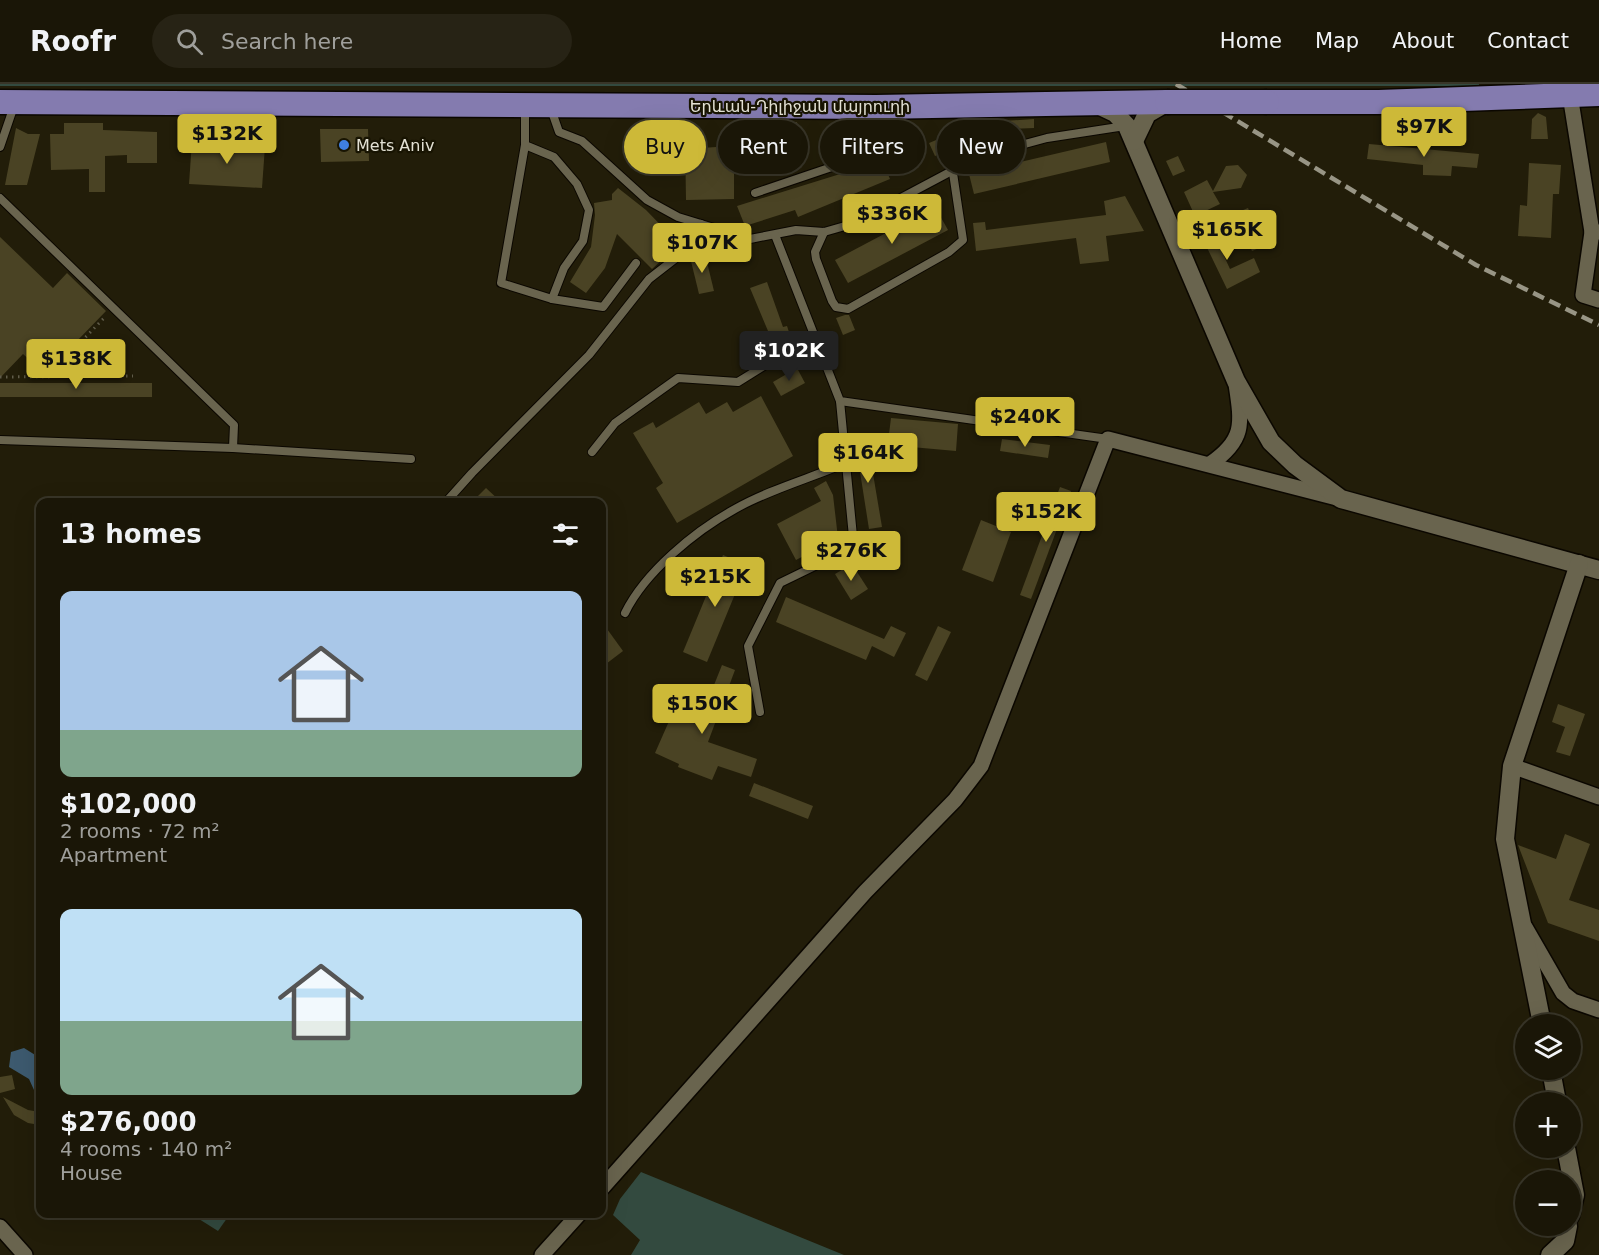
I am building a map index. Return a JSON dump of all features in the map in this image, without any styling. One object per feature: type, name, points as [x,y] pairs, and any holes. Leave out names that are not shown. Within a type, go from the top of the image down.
[{"type":"highway","name":"Երևան-Դիլիջան մայրուղի","points":[[8,102],[876,107],[1167,102],[1379,102],[1599,94]]},
{"type":"street","points":[[1570,95],[1596,232],[1582,295],[1599,300]]},
{"type":"street","points":[[1130,133],[1147,114],[1167,102]]},
{"type":"street","points":[[1095,104],[1115,114],[1130,133],[1236,381],[1271,442],[1295,465],[1341,499]]},
{"type":"street","points":[[1210,464],[1235,443],[1240,428],[1236,381]]},
{"type":"street","points":[[606,1183],[865,892],[955,800],[981,766],[1108,439],[1210,464],[1599,570]]},
{"type":"street","points":[[1540,1014],[1505,839],[1512,766],[1580,564]]},
{"type":"street","points":[[1512,766],[1599,797]]},
{"type":"street","points":[[1521,919],[1563,993],[1573,1001],[1599,1010]]},
{"type":"street","points":[[542,1255],[575,1218]]},
{"type":"street","points":[[0,1227],[25,1255]]},
{"type":"street","points":[[1550,1255],[1567,1240]]},
{"type":"lane","points":[[0,147],[8,102]]},
{"type":"lane","points":[[525,105],[525,145],[501,283],[552,299],[603,307],[636,263]]},
{"type":"lane","points":[[549,105],[559,132],[582,141],[647,200],[678,217],[750,239],[796,230],[824,232],[871,216],[949,174]]},
{"type":"lane","points":[[755,194],[882,150],[876,107]]},
{"type":"lane","points":[[1025,144],[1130,133]]},
{"type":"lane","points":[[525,145],[554,157],[578,184],[589,210],[583,241],[564,268],[552,299]]},
{"type":"lane","points":[[824,232],[815,252],[816,259],[832,301],[836,307],[848,309],[949,252],[963,240],[953,174]]},
{"type":"lane","points":[[0,198],[234,425],[233,448]]},
{"type":"lane","points":[[450,498],[589,355],[649,279],[685,251],[701,224]]},
{"type":"lane","points":[[760,712],[748,646],[780,583],[854,547],[840,401],[775,235]]},
{"type":"lane","points":[[592,452],[615,423],[678,378],[738,382],[814,335]]},
{"type":"lane","points":[[840,401],[1108,439]]},
{"type":"lane","points":[[0,440],[233,448],[411,459]]},
{"type":"lane","points":[[625,613],[634,593],[675,551],[735,509],[846,463]]},
{"type":"path","points":[[48,377],[114,309]]},
{"type":"path","points":[[0,377],[133,376]]},
{"type":"green space","points":[[0,84],[1479,84],[1479,86],[0,86]]},
{"type":"green space","points":[[641,1172],[844,1255],[631,1255],[640,1240],[613,1215],[620,1199]]},
{"type":"green space","points":[[197,1218],[227,1218],[218,1231]]},
{"type":"water","points":[[24,1048],[36,1056],[36,1090],[29,1079],[9,1067],[11,1052]]},
{"type":"building","points":[[1538,113],[1546,117],[1548,139],[1531,139],[1532,119]]},
{"type":"building","points":[[1034,119],[1034,128],[1025,128],[1025,120],[1019,120]]},
{"type":"building","points":[[64,123],[103,123],[103,130],[157,132],[157,163],[127,163],[127,155],[105,156],[105,192],[89,192],[89,169],[51,170],[50,134],[64,134]]},
{"type":"building","points":[[16,128],[28,134],[40,134],[27,185],[5,185]]},
{"type":"building","points":[[320,129],[368,129],[369,161],[321,162]]},
{"type":"building","points":[[937,140],[937,155],[935,156],[929,143]]},
{"type":"building","points":[[192,141],[265,146],[262,188],[189,184]]},
{"type":"building","points":[[1106,142],[1110,162],[974,194],[969,174],[1025,174],[1025,161]]},
{"type":"building","points":[[1369,144],[1479,154],[1477,168],[1452,166],[1451,176],[1423,175],[1423,165],[1367,159]]},
{"type":"building","points":[[718,147],[718,174],[734,174],[734,199],[686,200],[686,174],[706,174],[706,148]]},
{"type":"building","points":[[1178,156],[1185,171],[1173,176],[1166,161]]},
{"type":"building","points":[[1529,163],[1561,165],[1559,194],[1553,194],[1551,238],[1518,236],[1520,205],[1527,206]]},
{"type":"building","points":[[1238,165],[1247,175],[1241,188],[1213,192],[1220,204],[1195,216],[1184,192],[1207,180],[1213,191],[1226,166]]},
{"type":"building","points":[[840,174],[888,174],[890,179],[798,217],[795,210],[745,226],[737,206]]},
{"type":"building","points":[[618,188],[646,210],[679,244],[652,269],[617,234],[605,268],[586,293],[570,282],[591,247],[595,215],[594,203],[612,200],[612,194]]},
{"type":"building","points":[[1125,196],[1144,231],[1106,236],[1109,261],[1080,264],[1076,238],[976,251],[973,223],[985,222],[986,230],[1106,215],[1104,201]]},
{"type":"building","points":[[935,207],[948,230],[848,283],[835,260]]},
{"type":"building","points":[[1248,208],[1264,246],[1252,251],[1236,213]]},
{"type":"building","points":[[1209,224],[1230,269],[1254,258],[1260,272],[1227,289],[1198,229]]},
{"type":"building","points":[[0,237],[53,288],[67,273],[106,311],[45,374],[23,354],[0,378]]},
{"type":"building","points":[[705,254],[714,291],[699,294],[690,257]]},
{"type":"building","points":[[767,282],[783,327],[787,326],[791,338],[756,349],[751,339],[768,331],[750,288]]},
{"type":"building","points":[[849,315],[855,330],[843,335],[836,318]]},
{"type":"building","points":[[797,368],[805,383],[781,396],[773,382]]},
{"type":"building","points":[[0,383],[152,383],[152,397],[0,397]]},
{"type":"building","points":[[761,396],[793,456],[677,523],[656,488],[663,483],[633,433],[653,422],[656,428],[699,402],[706,414],[727,402],[733,412]]},
{"type":"building","points":[[891,418],[958,424],[956,451],[900,446],[901,435],[889,434]]},
{"type":"building","points":[[867,438],[882,527],[869,529],[855,440]]},
{"type":"building","points":[[1002,439],[1050,445],[1048,458],[1000,451]]},
{"type":"building","points":[[826,481],[833,495],[838,538],[796,560],[777,524],[821,501],[814,488]]},
{"type":"building","points":[[1060,487],[1071,491],[1031,599],[1020,595]]},
{"type":"building","points":[[486,488],[497,498],[476,498]]},
{"type":"building","points":[[981,520],[1011,532],[993,582],[962,570]]},
{"type":"building","points":[[723,555],[747,565],[707,662],[683,652]]},
{"type":"building","points":[[852,564],[868,589],[851,600],[835,574]]},
{"type":"building","points":[[786,597],[884,639],[891,626],[906,633],[894,657],[872,646],[866,660],[776,622]]},
{"type":"building","points":[[938,626],[951,632],[927,681],[915,675]]},
{"type":"building","points":[[606,628],[623,651],[606,664]]},
{"type":"building","points":[[722,665],[735,670],[708,742],[757,759],[751,777],[718,766],[712,780],[678,767],[679,764],[655,753],[681,694],[706,705]]},
{"type":"building","points":[[1558,704],[1585,714],[1570,756],[1556,752],[1565,727],[1552,722]]},
{"type":"building","points":[[754,783],[813,806],[808,819],[749,796]]},
{"type":"building","points":[[1565,834],[1590,844],[1569,900],[1599,910],[1599,941],[1548,923],[1518,845],[1556,859]]},
{"type":"building","points":[[12,1075],[15,1089],[0,1093],[0,1077]]},
{"type":"building","points":[[3,1097],[28,1110],[36,1111],[36,1124],[28,1123],[14,1115]]},
{"type":"railway","points":[[1176,84],[1476,265],[1599,325]]},
{"type":"place","name":"Mets Aniv","points":[[344,145]]}]
